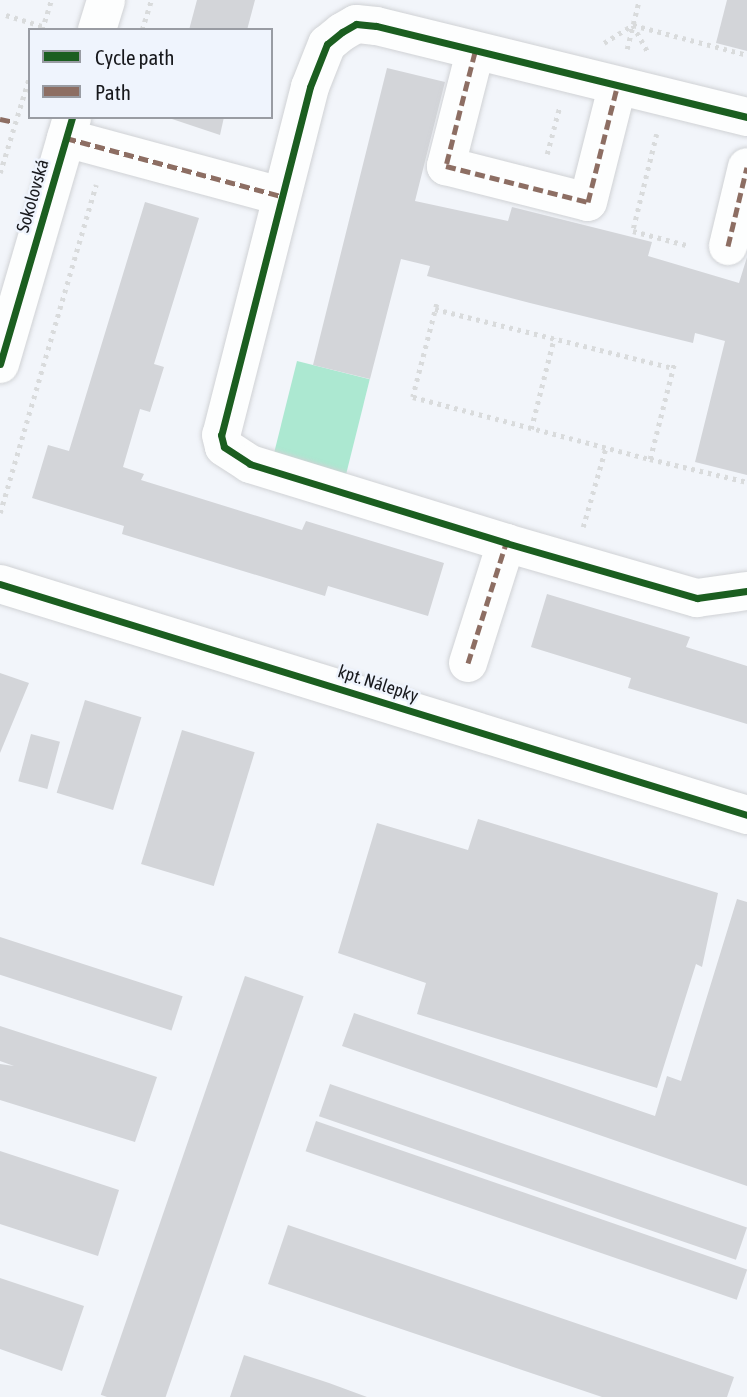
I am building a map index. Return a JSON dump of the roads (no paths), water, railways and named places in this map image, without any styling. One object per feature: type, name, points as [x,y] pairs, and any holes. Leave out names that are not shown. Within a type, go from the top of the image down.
[{"type":"street","points":[[98,28],[106,0]]},
{"type":"street","points":[[747,117],[376,26],[356,24],[342,32],[318,63],[221,435],[234,456],[263,469],[506,543],[697,598],[747,591]]},
{"type":"street","points":[[475,52],[446,166],[588,202],[617,87]]},
{"type":"street","points":[[69,127],[107,149],[281,197]]},
{"type":"street","name":"Sokolovská","points":[[0,364],[69,127]]},
{"type":"street","points":[[727,246],[747,167]]},
{"type":"street","points":[[468,663],[506,543]]},
{"type":"street","name":"kpt. Nálepky","points":[[0,584],[747,815]]}]
